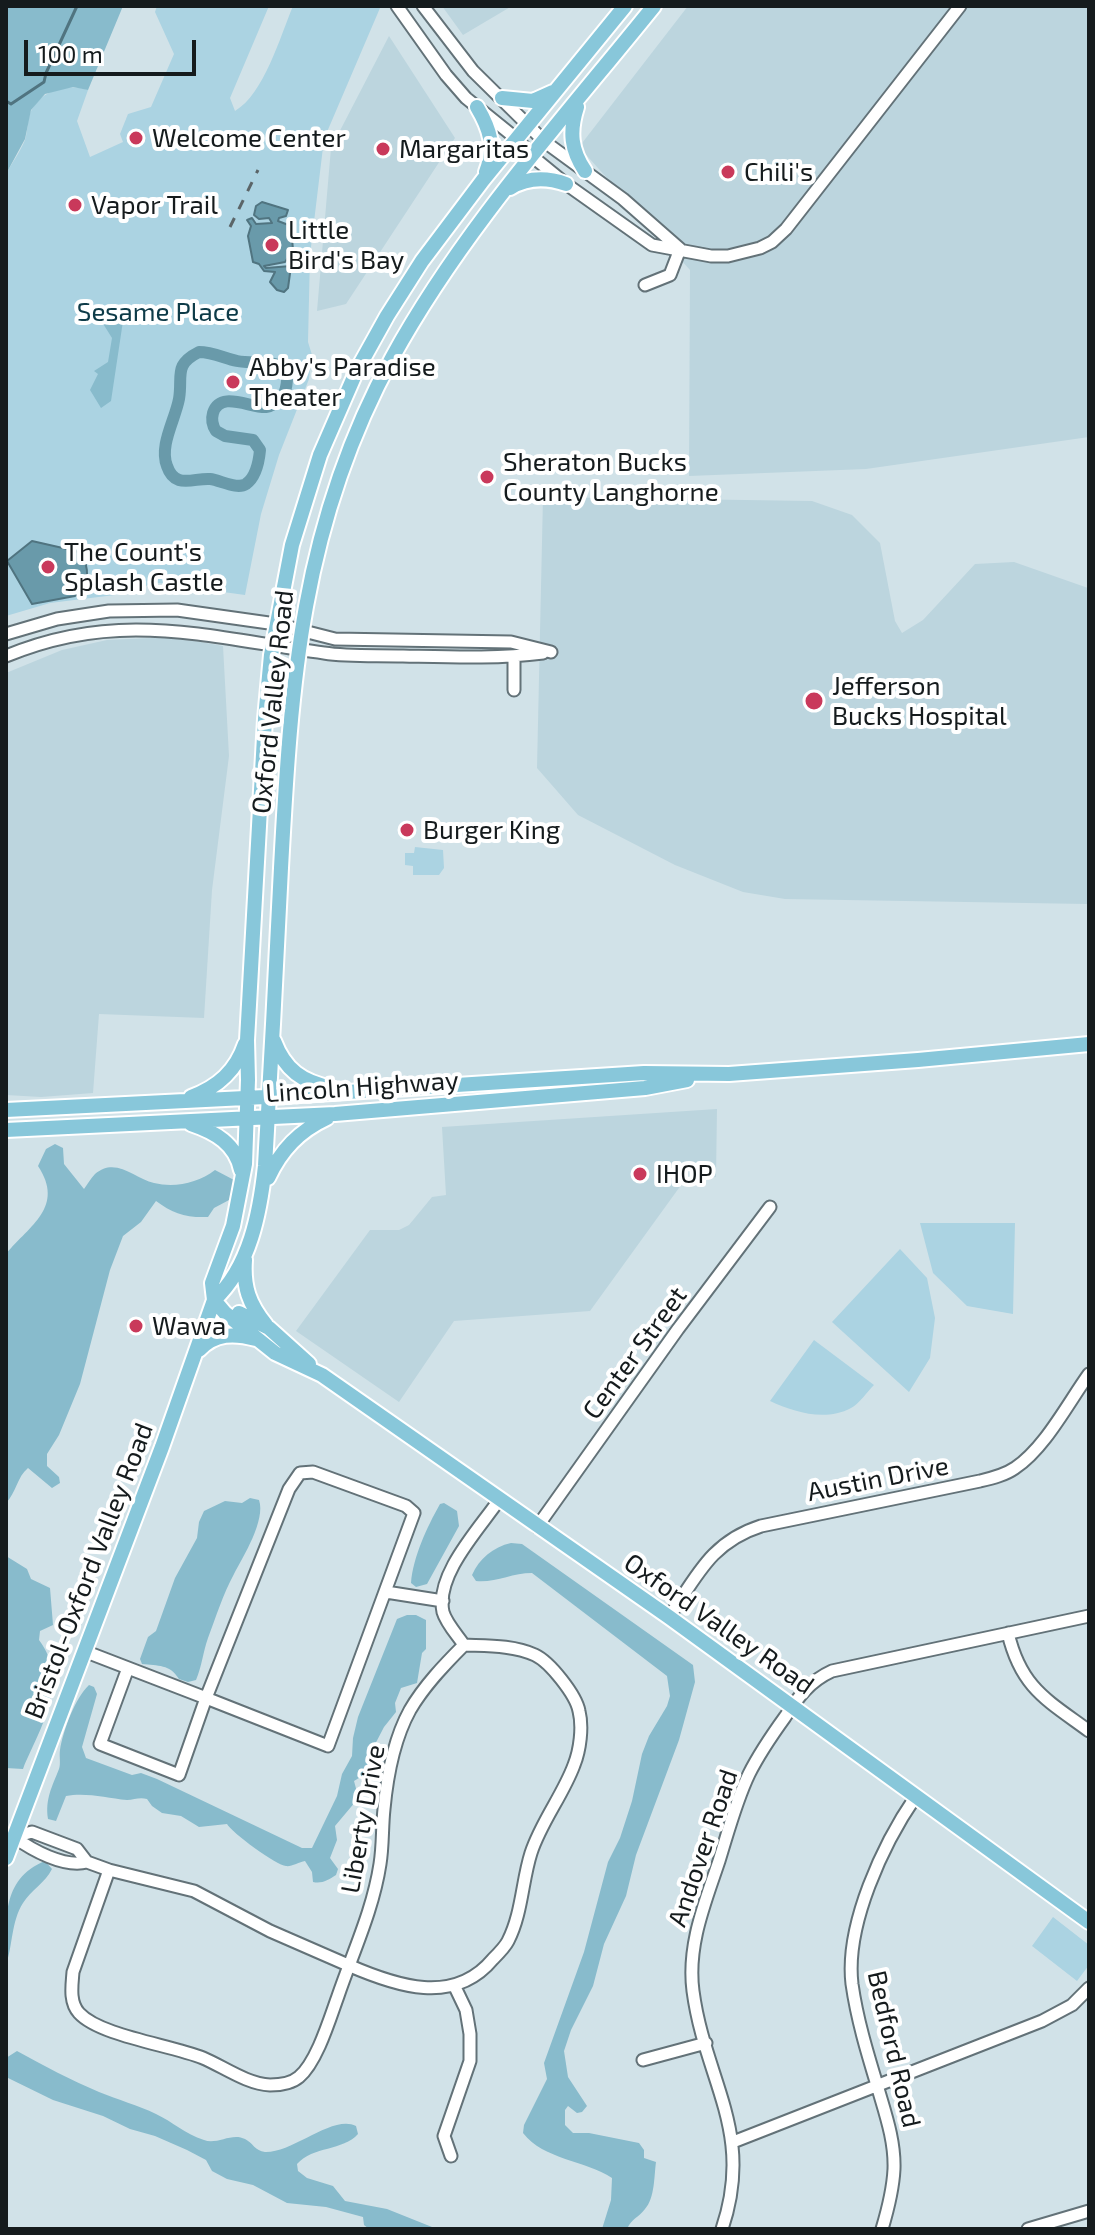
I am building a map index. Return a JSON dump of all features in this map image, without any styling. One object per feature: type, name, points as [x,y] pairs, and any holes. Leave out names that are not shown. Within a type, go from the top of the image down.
[{"type":"main road","name":"Oxford Valley Road","points":[[625,6],[483,180],[398,297],[344,398],[300,515],[276,624],[265,719],[242,1186],[233,1226],[212,1283],[214,1300],[275,1353],[316,1372],[669,1617],[1089,1922]]},
{"type":"main road","name":"Oxford Valley Road","points":[[214,1300],[226,1289],[246,1252],[262,1189],[288,746],[300,629],[324,522],[367,408],[391,359],[426,301],[506,191],[654,6]]},
{"type":"main road","points":[[502,98],[533,101],[560,87]]},
{"type":"main road","points":[[582,96],[573,119],[571,141],[585,171]]},
{"type":"main road","points":[[477,107],[491,141],[489,163],[483,180]]},
{"type":"main road","points":[[506,191],[534,179],[550,179],[566,184]]},
{"type":"main road","points":[[272,1036],[279,1055],[296,1075],[317,1085],[352,1092]]},
{"type":"main road","points":[[182,1101],[203,1093],[225,1078],[247,1040]]},
{"type":"main road","name":"Lincoln Highway","points":[[6,1110],[644,1073],[719,1074],[1089,1044]]},
{"type":"main road","name":"Lincoln Highway","points":[[6,1130],[335,1114],[645,1088],[719,1074]]},
{"type":"main road","points":[[262,1189],[274,1165],[292,1141],[305,1130],[335,1114]]},
{"type":"main road","points":[[183,1122],[214,1133],[234,1151],[239,1162],[242,1186]]},
{"type":"main road","points":[[246,1252],[244,1272],[247,1294],[255,1311],[269,1328]]},
{"type":"main road","name":"Oxford Valley Road","points":[[214,1300],[269,1328],[316,1372]]},
{"type":"main road","name":"Bristol-Oxford Valley Road","points":[[6,1858],[214,1300]]},
{"type":"main road","points":[[195,1353],[205,1343],[223,1335],[256,1339]]},
{"type":"street","points":[[397,6],[446,75],[477,107],[566,184],[652,245],[711,256],[740,255],[772,242],[804,206],[960,6]]},
{"type":"street","points":[[423,6],[473,71],[545,142],[652,223],[680,249]]},
{"type":"street","points":[[645,285],[670,275],[680,249]]},
{"type":"street","points":[[6,634],[57,619],[124,610],[186,611],[276,624],[335,639],[511,642],[551,652],[514,657],[334,655],[195,632],[120,630],[40,643],[6,656]]},
{"type":"street","points":[[514,657],[514,690]]},
{"type":"street","name":"Center Street","points":[[537,1527],[678,1329],[770,1207]]},
{"type":"street","name":"Austin Drive","points":[[669,1617],[709,1559],[727,1540],[742,1532],[980,1481],[1017,1467],[1042,1441],[1089,1374]]},
{"type":"street","name":"Liberty Drive","points":[[84,1651],[328,1746],[414,1513],[406,1506],[313,1472],[300,1473],[289,1489],[206,1698]]},
{"type":"street","points":[[14,1837],[32,1832],[77,1849],[87,1862],[194,1891],[270,1931],[397,1984],[455,1987],[486,1967],[508,1941],[523,1894],[531,1853],[574,1765],[580,1735],[579,1710],[561,1679],[537,1656],[505,1647],[464,1645],[443,1614],[443,1588],[450,1570],[499,1500]]},
{"type":"street","points":[[386,1592],[443,1601]]},
{"type":"street","name":"Andover Road","points":[[722,2229],[733,2186],[733,2142],[698,2017],[692,1967],[699,1920],[749,1775],[792,1706],[813,1682],[832,1671],[1089,1616]]},
{"type":"street","points":[[1008,1633],[1016,1662],[1034,1690],[1089,1731]]},
{"type":"street","name":"Liberty Drive","points":[[109,1870],[73,1972],[73,2001],[77,2011],[92,2023],[130,2037],[171,2046],[268,2085],[299,2078],[328,2024],[363,1929],[381,1862],[384,1808],[394,1754],[409,1711],[437,1673],[464,1645]]},
{"type":"street","points":[[128,1668],[100,1744],[179,1775],[206,1698]]},
{"type":"street","name":"Bedford Road","points":[[882,2229],[893,2186],[891,2132],[856,2009],[852,1981],[853,1956],[862,1910],[885,1845],[916,1796]]},
{"type":"street","points":[[451,2156],[444,2136],[470,2061],[466,2010],[455,1987]]},
{"type":"street","points":[[733,2142],[1042,2021],[1072,2005],[1089,1988]]},
{"type":"street","points":[[643,2060],[706,2043]]},
{"type":"street","points":[[1028,2229],[1089,2211]]},
{"type":"shaded area","points":[[6,6],[123,6],[88,90],[73,87],[45,94],[31,110],[25,139],[6,174]]},
{"type":"shaded area","points":[[442,6],[512,6],[463,35]]},
{"type":"shaded area","points":[[688,6],[1089,6],[1089,437],[866,469],[689,476],[690,270],[579,147]]},
{"type":"shaded area","points":[[389,36],[455,138],[346,304],[317,311],[331,148]]},
{"type":"shaded area","name":"Little Bird's Bay","points":[[262,202],[288,210],[286,216],[278,221],[291,226],[293,250],[285,262],[264,266],[291,266],[288,288],[284,292],[277,290],[270,282],[275,272],[264,271],[253,262],[248,236],[251,226],[247,220],[252,218],[256,224],[272,223],[269,218],[259,219],[254,215],[256,206]]},
{"type":"shaded area","points":[[114,311],[123,321],[111,401],[101,408],[90,390],[98,374],[94,371],[108,362],[112,338],[102,322]]},
{"type":"shaded area","name":"Jefferson Bucks Hospital","points":[[543,497],[812,501],[852,515],[880,543],[895,621],[902,633],[923,620],[975,564],[1014,562],[1088,588],[1087,904],[785,899],[743,892],[675,865],[578,815],[537,768]]},
{"type":"shaded area","name":"The Count's Splash Castle","points":[[32,541],[76,551],[84,559],[87,570],[82,592],[32,604],[7,561]]},
{"type":"shaded area","points":[[174,637],[223,646],[229,756],[212,890],[204,1018],[99,1014],[93,1093],[41,1097],[6,1095],[6,673],[62,650],[107,640]]},
{"type":"shaded area","points":[[717,1109],[716,1177],[684,1181],[590,1311],[454,1321],[399,1402],[296,1331],[370,1230],[399,1230],[409,1225],[432,1197],[446,1195],[442,1127]]},
{"type":"shaded area","points":[[55,1144],[63,1148],[64,1164],[84,1189],[95,1174],[110,1167],[162,1184],[178,1185],[194,1181],[215,1170],[234,1180],[231,1199],[214,1208],[208,1217],[180,1214],[156,1201],[141,1222],[123,1236],[110,1270],[80,1384],[59,1435],[47,1454],[47,1466],[59,1477],[60,1483],[52,1488],[28,1468],[6,1503],[6,1254],[34,1224],[46,1204],[48,1193],[38,1166],[46,1149]]},
{"type":"shaded area","points":[[250,1498],[259,1500],[257,1528],[223,1598],[196,1680],[188,1682],[179,1679],[168,1668],[142,1664],[140,1659],[148,1637],[156,1631],[175,1578],[197,1538],[204,1511],[225,1501],[242,1503]]},
{"type":"shaded area","points":[[444,1503],[457,1511],[459,1526],[427,1584],[416,1587],[411,1583],[418,1553],[435,1513]]},
{"type":"shaded area","points":[[522,1544],[693,1665],[695,1682],[679,1740],[636,1855],[626,1896],[604,1944],[593,1986],[564,2051],[568,2077],[587,2106],[577,2113],[568,2106],[565,2125],[573,2133],[639,2143],[644,2150],[644,2158],[656,2162],[651,2199],[627,2229],[602,2229],[611,2200],[612,2178],[542,2149],[523,2133],[547,2079],[544,2063],[584,1952],[608,1862],[632,1801],[642,1754],[667,1706],[670,1696],[667,1676],[532,1573],[476,1581],[472,1575],[483,1559],[498,1547]]},
{"type":"shaded area","points":[[6,1556],[27,1569],[31,1579],[50,1588],[53,1625],[40,1631],[39,1640],[52,1672],[49,1705],[23,1769],[6,1768]]},
{"type":"shaded area","points":[[407,1615],[426,1620],[426,1649],[422,1653],[417,1683],[401,1688],[395,1703],[396,1712],[370,1754],[367,1773],[354,1781],[358,1796],[356,1801],[335,1826],[337,1840],[330,1858],[338,1869],[336,1875],[322,1882],[313,1882],[312,1872],[305,1861],[281,1865],[227,1824],[199,1827],[181,1816],[162,1813],[147,1799],[66,1796],[56,1821],[48,1819],[48,1799],[60,1767],[64,1734],[74,1706],[89,1685],[94,1687],[97,1694],[82,1747],[86,1758],[132,1775],[141,1773],[157,1779],[302,1848],[312,1848],[352,1756],[358,1717],[397,1619]]},
{"type":"shaded area","points":[[45,1861],[52,1869],[19,1910],[6,1965],[6,1918],[13,1891],[30,1869]]},
{"type":"shaded area","points":[[17,2051],[78,2083],[162,2117],[204,2140],[240,2137],[259,2150],[276,2151],[336,2125],[356,2126],[358,2134],[352,2139],[304,2158],[297,2164],[298,2171],[307,2178],[333,2186],[345,2201],[387,2209],[437,2229],[369,2229],[364,2225],[363,2217],[326,2207],[287,2203],[253,2185],[227,2179],[212,2171],[206,2160],[187,2150],[103,2116],[53,2100],[6,2077],[6,2058]]},
{"type":"green space","name":"Sesame Place","points":[[157,6],[269,6],[230,98],[235,111],[245,103],[263,78],[293,6],[380,8],[324,139],[310,255],[308,342],[312,355],[309,379],[279,455],[261,514],[245,595],[151,582],[139,592],[50,603],[6,616],[6,174],[25,140],[32,109],[49,93],[64,88],[88,90],[77,121],[90,157],[123,142],[120,134],[128,114],[151,107],[174,54],[155,12]]},
{"type":"green space","points":[[415,847],[443,850],[444,868],[439,875],[413,875],[413,866],[405,865],[405,853],[414,853]]},
{"type":"green space","points":[[920,1223],[1015,1223],[1013,1314],[967,1306],[933,1273]]},
{"type":"green space","points":[[900,1249],[927,1278],[935,1318],[930,1358],[909,1392],[832,1322]]},
{"type":"green space","points":[[814,1340],[874,1385],[851,1408],[820,1415],[799,1412],[770,1401]]},
{"type":"green space","points":[[1053,1917],[1089,1945],[1089,1965],[1077,1981],[1032,1946]]},
{"type":"waterway","points":[[6,101],[11,104],[44,82],[77,6]]},
{"type":"waterway","points":[[199,352],[237,361],[275,364],[286,373],[283,397],[273,405],[259,407],[229,401],[222,402],[213,413],[212,422],[216,431],[225,436],[253,440],[260,450],[255,473],[242,486],[210,479],[179,480],[167,466],[165,450],[179,399],[182,367],[199,352]]},
{"type":"railway","points":[[230,227],[258,170]]},
{"type":"place","name":"Welcome Center","points":[[136,138]]},
{"type":"place","name":"Margaritas","points":[[383,149]]},
{"type":"place","name":"Chili's","points":[[728,172]]},
{"type":"place","name":"Vapor Trail","points":[[75,205]]},
{"type":"place","name":"Little Bird's Bay","points":[[272,245]]},
{"type":"place","name":"Abby's Paradise Theater","points":[[233,382]]},
{"type":"place","name":"Sheraton Bucks County Langhorne","points":[[487,477]]},
{"type":"place","name":"The Count's Splash Castle","points":[[48,567]]},
{"type":"place","name":"Jefferson Bucks Hospital","points":[[814,701]]},
{"type":"place","name":"Burger King","points":[[407,830]]},
{"type":"place","name":"IHOP","points":[[640,1174]]},
{"type":"place","name":"Wawa","points":[[136,1326]]}]
